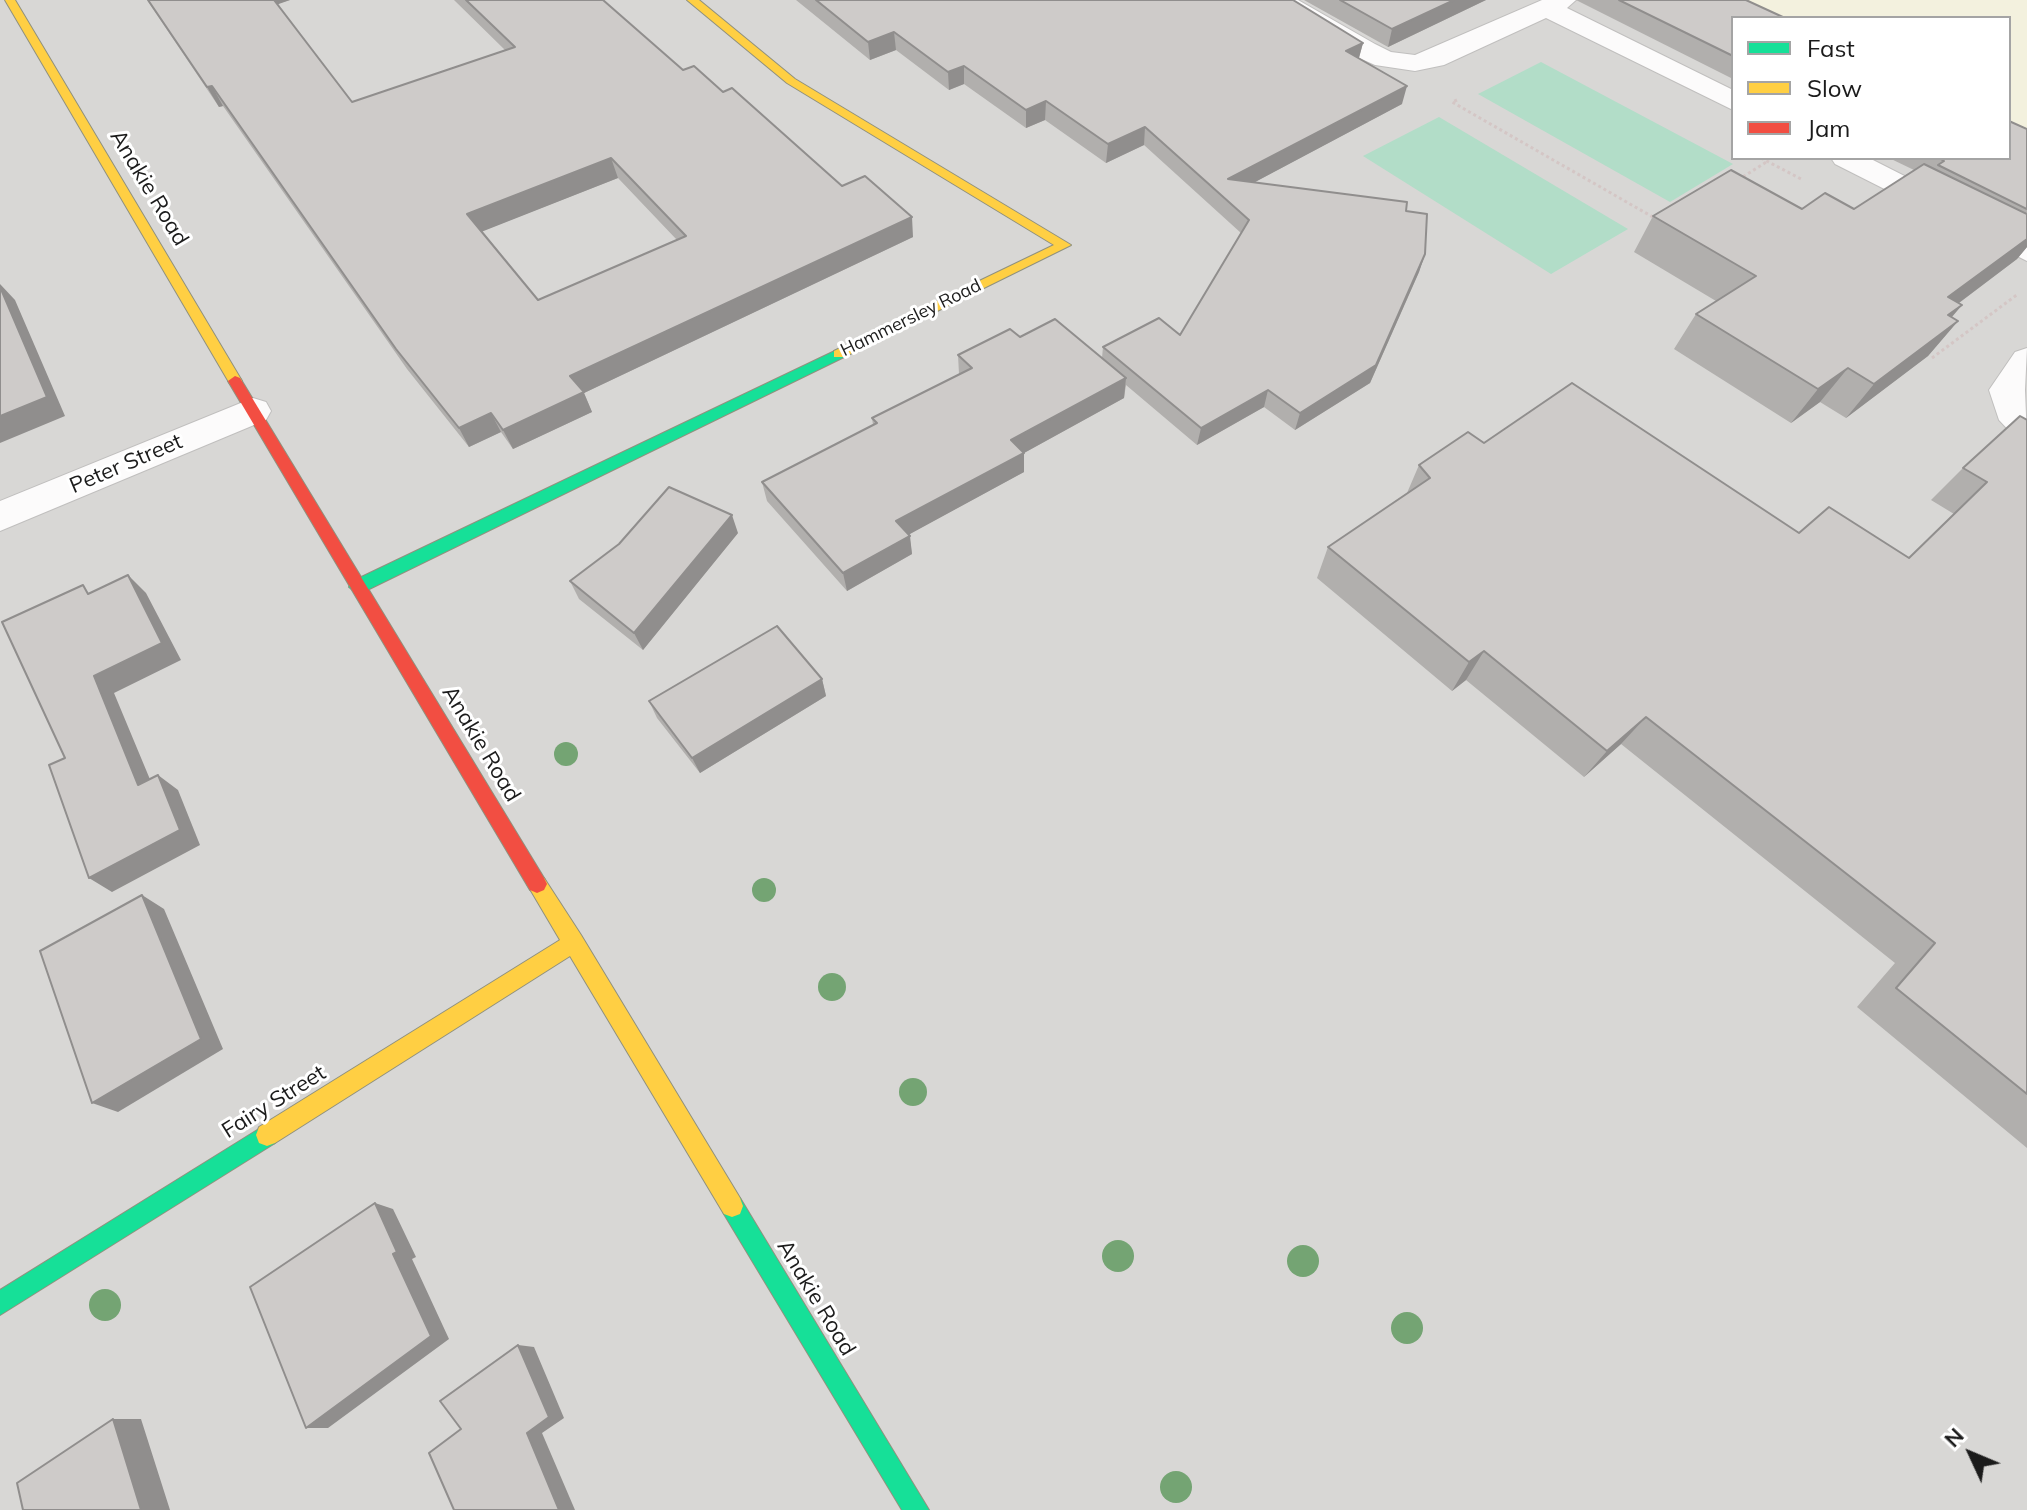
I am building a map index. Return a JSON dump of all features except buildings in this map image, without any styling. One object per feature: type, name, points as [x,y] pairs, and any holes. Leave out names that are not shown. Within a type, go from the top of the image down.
[{"type":"main road","name":"Anakie Road","points":[[10,0],[357,587],[916,1510]]},
{"type":"main road","name":"Hammersley Road","points":[[357,587],[1064,245],[791,81],[692,0]]},
{"type":"main road","name":"Fairy Street","points":[[0,1303],[574,942]]},
{"type":"street","points":[[1279,0],[1365,50],[1385,59],[1415,63],[1434,59],[1555,4],[1731,100]]},
{"type":"street","points":[[1850,160],[2027,251]]},
{"type":"street","points":[[2027,360],[2007,390],[2012,411],[2027,427]]},
{"type":"street","name":"Peter Street","points":[[0,517],[253,411]]},
{"type":"path","points":[[1466,95],[1452,102],[1666,225]]},
{"type":"path","points":[[1730,185],[1768,161],[1810,183]]},
{"type":"path","points":[[1932,358],[2019,293],[2005,286]]},
{"type":"shaded area","points":[[0,0],[1711,0],[1731,16],[1731,160],[2011,160],[2011,157],[2027,147],[2027,1510],[0,1510]]},
{"type":"shaded area","points":[[1711,0],[2027,0],[2027,147],[2011,140],[2011,16],[1745,16]]},
{"type":"green space","points":[[1541,62],[1733,164],[1670,202],[1478,94]]},
{"type":"green space","points":[[1439,117],[1628,229],[1551,274],[1363,156]]},
{"type":"traffic: fast","points":[[357,587],[839,354]]},
{"type":"traffic: fast","points":[[0,1303],[267,1135]]},
{"type":"traffic: fast","points":[[732,1206],[916,1510]]},
{"type":"traffic: slow","points":[[10,0],[235,381]]},
{"type":"traffic: slow","points":[[692,0],[791,81],[1064,245],[839,354]]},
{"type":"traffic: slow","points":[[537,884],[732,1206]]},
{"type":"traffic: slow","points":[[267,1135],[574,942]]},
{"type":"traffic: jam","points":[[235,381],[537,884]]}]
